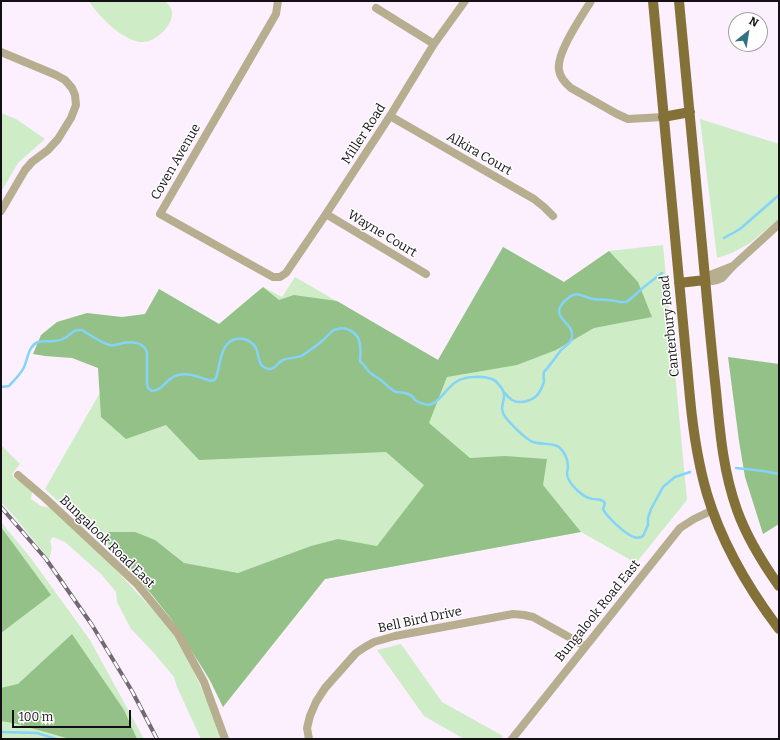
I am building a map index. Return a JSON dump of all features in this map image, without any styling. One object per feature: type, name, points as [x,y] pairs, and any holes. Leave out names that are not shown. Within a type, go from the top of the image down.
[{"type":"main road","name":"Canterbury Road","points":[[652,1],[694,430],[702,472],[707,494],[725,541],[741,572],[779,629]]},
{"type":"main road","points":[[679,1],[721,444],[735,504],[746,532],[758,554],[779,586]]},
{"type":"main road","points":[[663,117],[690,112]]},
{"type":"main road","points":[[679,283],[705,280]]},
{"type":"street","name":"Coven Avenue","points":[[278,1],[276,14],[160,214],[273,277],[280,277]]},
{"type":"street","name":"Miller Road","points":[[280,277],[286,273],[326,214],[390,116],[434,44],[465,1]]},
{"type":"street","points":[[591,1],[563,50],[559,64],[561,77],[571,88],[628,119],[634,120],[663,117]]},
{"type":"street","points":[[376,8],[434,44]]},
{"type":"street","points":[[1,52],[65,80],[72,88],[76,105],[58,139],[25,170],[1,211]]},
{"type":"street","name":"Alkira Court","points":[[390,116],[534,199],[553,216]]},
{"type":"street","name":"Wayne Court","points":[[326,214],[426,274]]},
{"type":"street","points":[[705,280],[712,281],[722,278],[732,266],[779,224]]},
{"type":"street","name":"Bungalook Road East","points":[[18,475],[45,498],[137,584],[178,634],[204,682],[225,739]]},
{"type":"street","name":"Bungalook Road East","points":[[512,739],[680,528],[713,510]]},
{"type":"street","name":"Bell Bird Drive","points":[[309,739],[307,728],[310,716],[316,702],[325,688],[356,653],[374,642],[402,635],[513,614],[533,617],[585,646]]},
{"type":"green space","points":[[89,1],[165,1],[169,5],[172,12],[171,19],[166,29],[157,37],[147,42],[135,41],[127,38],[105,21]]},
{"type":"green space","points":[[1,113],[16,119],[45,139],[18,163],[1,192]]},
{"type":"green space","points":[[700,119],[779,144],[779,219],[750,243],[732,253],[717,258]]},
{"type":"green space","points":[[663,245],[687,500],[636,563],[581,532],[325,579],[223,707],[191,650],[173,622],[153,596],[115,554],[45,489],[159,289],[219,324],[263,287],[282,297],[295,277],[438,360],[503,247],[564,282],[609,251]]},
{"type":"green space","points":[[503,247],[564,282],[609,251],[638,282],[652,317],[594,328],[556,350],[517,365],[447,377],[429,423],[470,458],[505,456],[547,459],[543,485],[581,532],[325,579],[223,707],[210,680],[172,620],[134,574],[119,559],[108,542],[107,532],[135,532],[155,540],[184,563],[238,573],[311,546],[338,539],[377,546],[424,485],[386,452],[199,460],[166,425],[126,439],[101,417],[98,368],[72,358],[33,354],[41,335],[57,322],[87,313],[122,317],[145,314],[159,289],[219,324],[263,287],[279,300],[294,295],[337,301],[438,360]]},
{"type":"green space","points":[[728,357],[779,364],[779,524],[763,534],[745,477]]},
{"type":"green space","points":[[1,445],[20,464],[12,474],[14,478],[24,484],[32,492],[31,499],[41,506],[52,508],[105,558],[177,636],[212,711],[221,739],[201,739],[177,687],[174,677],[131,629],[117,602],[116,592],[101,574],[65,542],[53,537],[50,541],[51,554],[49,559],[1,502]]},
{"type":"green space","points":[[1,522],[30,557],[90,640],[144,739],[1,739]]},
{"type":"green space","points":[[1,527],[51,595],[1,633]]},
{"type":"green space","points":[[72,634],[124,710],[137,739],[70,739],[1,721],[1,688],[18,684]]},
{"type":"green space","points":[[401,644],[442,702],[503,736],[500,739],[464,739],[424,716],[377,650]]},
{"type":"waterway","points":[[724,238],[740,229],[779,195]]},
{"type":"waterway","points":[[505,393],[512,400],[520,402],[528,401],[538,394],[544,382],[544,372],[572,338],[569,326],[562,318],[559,310],[568,298],[574,295],[580,295],[595,299],[626,302],[662,273]]},
{"type":"waterway","points":[[1,387],[9,386],[20,373],[25,366],[34,344],[41,341],[60,340],[78,330],[82,330],[99,341],[110,345],[130,342],[143,346],[147,352],[147,383],[148,388],[152,391],[160,388],[175,376],[185,374],[211,381],[214,380],[216,378],[225,346],[236,339],[244,339],[253,344],[262,365],[267,369],[271,369],[283,360],[303,355],[331,332],[343,328],[353,332],[356,335],[360,343],[360,361],[374,376],[394,391],[409,394],[421,403],[428,405],[432,404],[438,400],[449,387],[465,378],[482,377],[495,381],[503,390],[504,398],[502,409],[508,421],[526,438],[533,442],[556,445],[559,447],[564,453],[568,463],[567,476],[572,485],[586,497],[603,501],[605,503],[603,509],[608,516],[630,536],[638,538],[643,536],[648,525],[648,518],[651,509],[663,487],[675,477],[690,472]]},
{"type":"waterway","points":[[736,468],[779,474]]},
{"type":"waterway","points":[[1,732],[37,733],[56,739]]},
{"type":"railway","points":[[1,507],[46,559],[92,625],[132,691],[157,739]]}]
